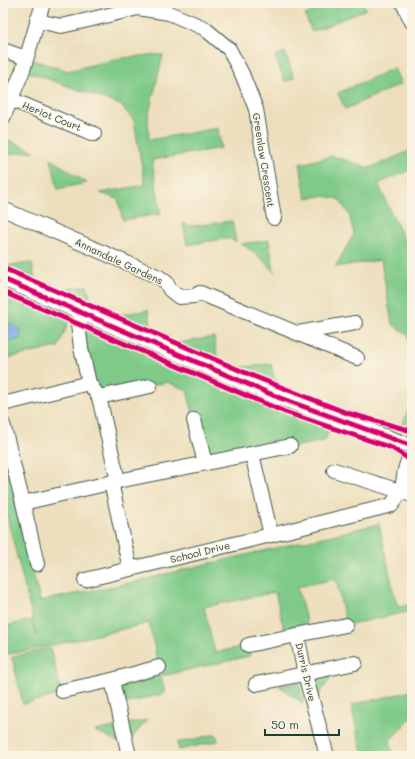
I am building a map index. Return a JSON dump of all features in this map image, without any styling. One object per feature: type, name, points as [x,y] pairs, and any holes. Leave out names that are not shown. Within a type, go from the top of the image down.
[{"type":"street","points":[[3,118],[23,70],[43,3]]},
{"type":"street","points":[[403,3],[412,22]]},
{"type":"street","name":"Greenlaw Crescent","points":[[37,20],[47,24],[61,26],[138,8],[169,12],[204,28],[229,49],[242,74],[256,109],[274,218]]},
{"type":"street","points":[[3,50],[26,58]]},
{"type":"street","name":"Heriot Court","points":[[10,99],[94,134]]},
{"type":"street","name":"Annandale Gardens","points":[[3,209],[159,277],[166,282],[170,290],[179,297],[194,296],[200,293],[357,358]]},
{"type":"street","points":[[3,279],[280,398],[412,446]]},
{"type":"street","points":[[84,314],[78,324],[81,348],[89,383],[99,397],[130,569]]},
{"type":"street","points":[[297,334],[355,323]]},
{"type":"street","points":[[3,404],[89,383]]},
{"type":"street","points":[[99,397],[150,386]]},
{"type":"street","points":[[194,420],[205,463]]},
{"type":"street","points":[[3,424],[37,564]]},
{"type":"street","points":[[22,503],[114,482],[290,446]]},
{"type":"street","points":[[252,454],[271,534]]},
{"type":"street","name":"School Drive","points":[[85,580],[392,505],[406,493],[406,464],[412,456]]},
{"type":"street","points":[[334,470],[406,493]]},
{"type":"street","points":[[248,646],[346,625]]},
{"type":"street","name":"Durris Drive","points":[[297,635],[305,674],[327,756]]},
{"type":"street","points":[[256,684],[355,663]]},
{"type":"street","points":[[62,691],[112,680],[159,667]]},
{"type":"street","points":[[112,680],[129,756]]},
{"type":"green space","points":[[332,3],[363,3],[366,9],[312,32],[305,15]]},
{"type":"green space","points":[[285,52],[294,78],[285,82],[275,56]]},
{"type":"green space","points":[[148,55],[163,55],[148,117],[149,140],[218,128],[221,148],[152,160],[161,215],[158,214],[123,220],[118,199],[100,193],[145,185],[134,121],[121,105],[23,70],[26,58],[68,71],[116,59]]},
{"type":"green space","points":[[394,68],[401,84],[345,109],[338,93]]},
{"type":"green space","points":[[3,138],[34,151],[3,155]]},
{"type":"green space","points":[[412,150],[412,169],[378,184],[406,244],[412,242],[412,358],[408,335],[392,324],[381,260],[335,267],[354,234],[349,214],[339,199],[324,196],[306,198],[300,164],[333,156],[370,168]]},
{"type":"green space","points":[[51,159],[87,183],[58,189]]},
{"type":"green space","points":[[232,221],[236,242],[228,238],[187,245],[183,223],[192,226]]},
{"type":"green space","points":[[269,240],[274,272],[259,256],[241,244]]},
{"type":"green space","points":[[32,263],[35,282],[3,268],[3,266]]},
{"type":"green space","points":[[3,285],[72,314],[58,347],[3,359]]},
{"type":"green space","points":[[87,286],[92,306],[54,290]]},
{"type":"green space","points":[[148,310],[153,333],[114,316]]},
{"type":"green space","points":[[82,318],[332,422],[325,441],[205,463],[187,390],[167,382],[99,397],[89,383]]},
{"type":"green space","points":[[214,337],[218,361],[177,343]]},
{"type":"green space","points":[[271,364],[276,385],[236,368]]},
{"type":"green space","points":[[412,401],[412,431],[401,428]]},
{"type":"green space","points":[[3,448],[40,601],[139,581],[379,524],[394,594],[399,609],[399,607],[412,604],[412,611],[346,625],[336,579],[297,587],[307,623],[284,629],[275,592],[204,607],[215,653],[248,645],[250,656],[161,676],[149,623],[3,655],[3,627],[31,620],[37,636],[3,501]]},
{"type":"green space","points":[[50,648],[62,694],[23,704],[12,657]]},
{"type":"green space","points":[[332,674],[317,699],[313,678]]},
{"type":"green space","points":[[161,676],[165,693],[124,704],[120,687]]},
{"type":"green space","points":[[299,682],[303,703],[279,686]]},
{"type":"green space","points":[[412,691],[412,719],[410,719],[390,740],[393,756],[363,756],[351,705]]},
{"type":"green space","points":[[147,720],[131,739],[127,724]]},
{"type":"green space","points":[[114,727],[118,742],[95,731]]},
{"type":"green space","points":[[216,734],[218,741],[179,750],[177,743]]},
{"type":"water","points":[[3,324],[13,324],[21,331],[20,339],[3,341]]},
{"type":"cycle path","points":[[3,268],[253,376],[347,413],[412,431]]},
{"type":"cycle path","points":[[3,279],[280,398],[412,446]]},
{"type":"cycle path","points":[[3,292],[285,412],[392,448],[412,461]]}]
